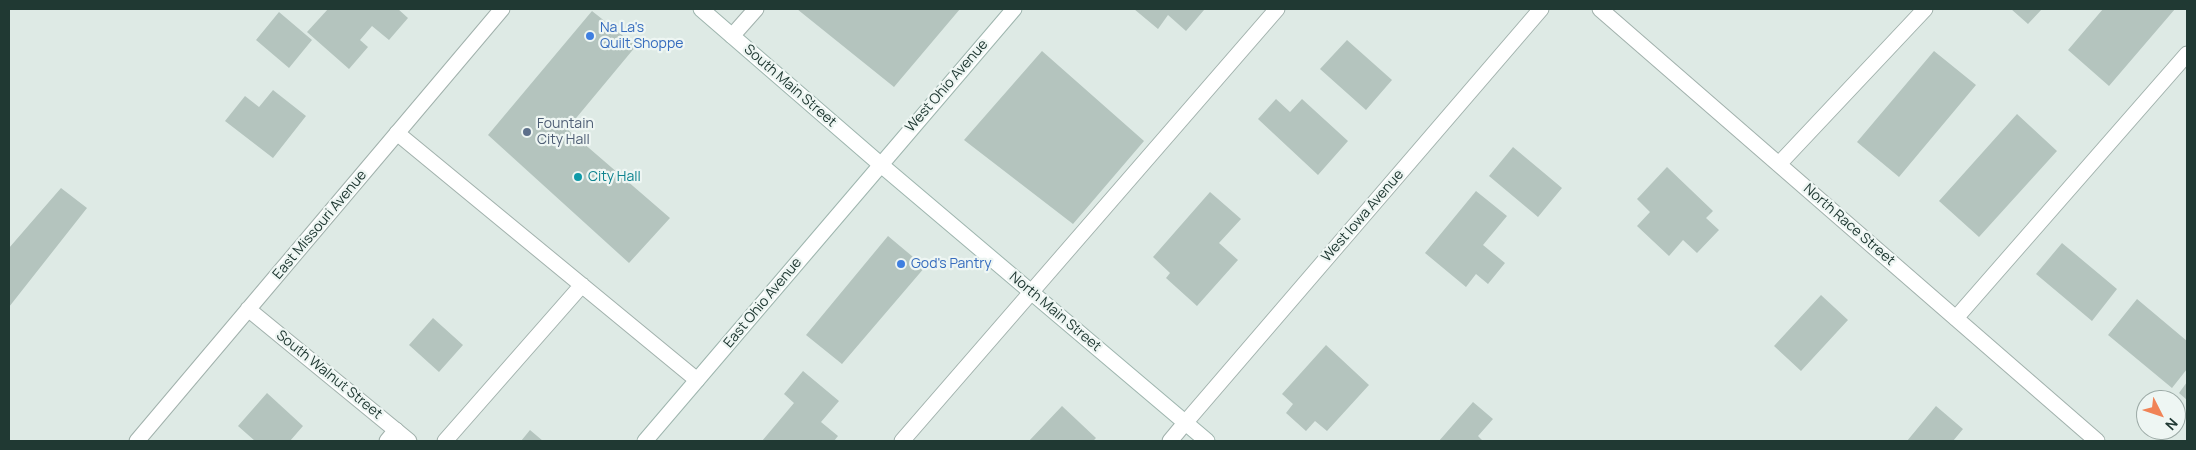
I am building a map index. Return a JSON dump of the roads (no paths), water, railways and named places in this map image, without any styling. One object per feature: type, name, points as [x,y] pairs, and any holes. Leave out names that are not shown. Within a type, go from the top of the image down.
[{"type":"street","name":"East Missouri Avenue","points":[[137,441],[502,9]]},
{"type":"street","name":"South Main Street","points":[[701,9],[880,164]]},
{"type":"street","points":[[732,36],[756,9]]},
{"type":"street","name":"West Ohio Avenue","points":[[880,164],[1014,9]]},
{"type":"street","points":[[902,441],[1278,9]]},
{"type":"street","name":"West Iowa Avenue","points":[[1170,441],[1541,9]]},
{"type":"street","name":"North Race Street","points":[[1600,9],[2097,441]]},
{"type":"street","points":[[1779,164],[1925,9]]},
{"type":"street","points":[[1956,318],[2187,54]]},
{"type":"street","points":[[397,133],[697,380]]},
{"type":"street","name":"North Main Street","points":[[880,164],[1207,441]]},
{"type":"street","name":"East Ohio Avenue","points":[[645,441],[880,164]]},
{"type":"street","points":[[445,441],[582,285]]},
{"type":"street","name":"South Walnut Street","points":[[248,309],[391,436],[409,441]]},
{"type":"place","name":"Na La's Quilt Shoppe","points":[[590,36]]},
{"type":"place","name":"Fountain City Hall","points":[[527,132]]},
{"type":"place","name":"City Hall","points":[[578,177]]},
{"type":"place","name":"God's Pantry","points":[[901,264]]}]
